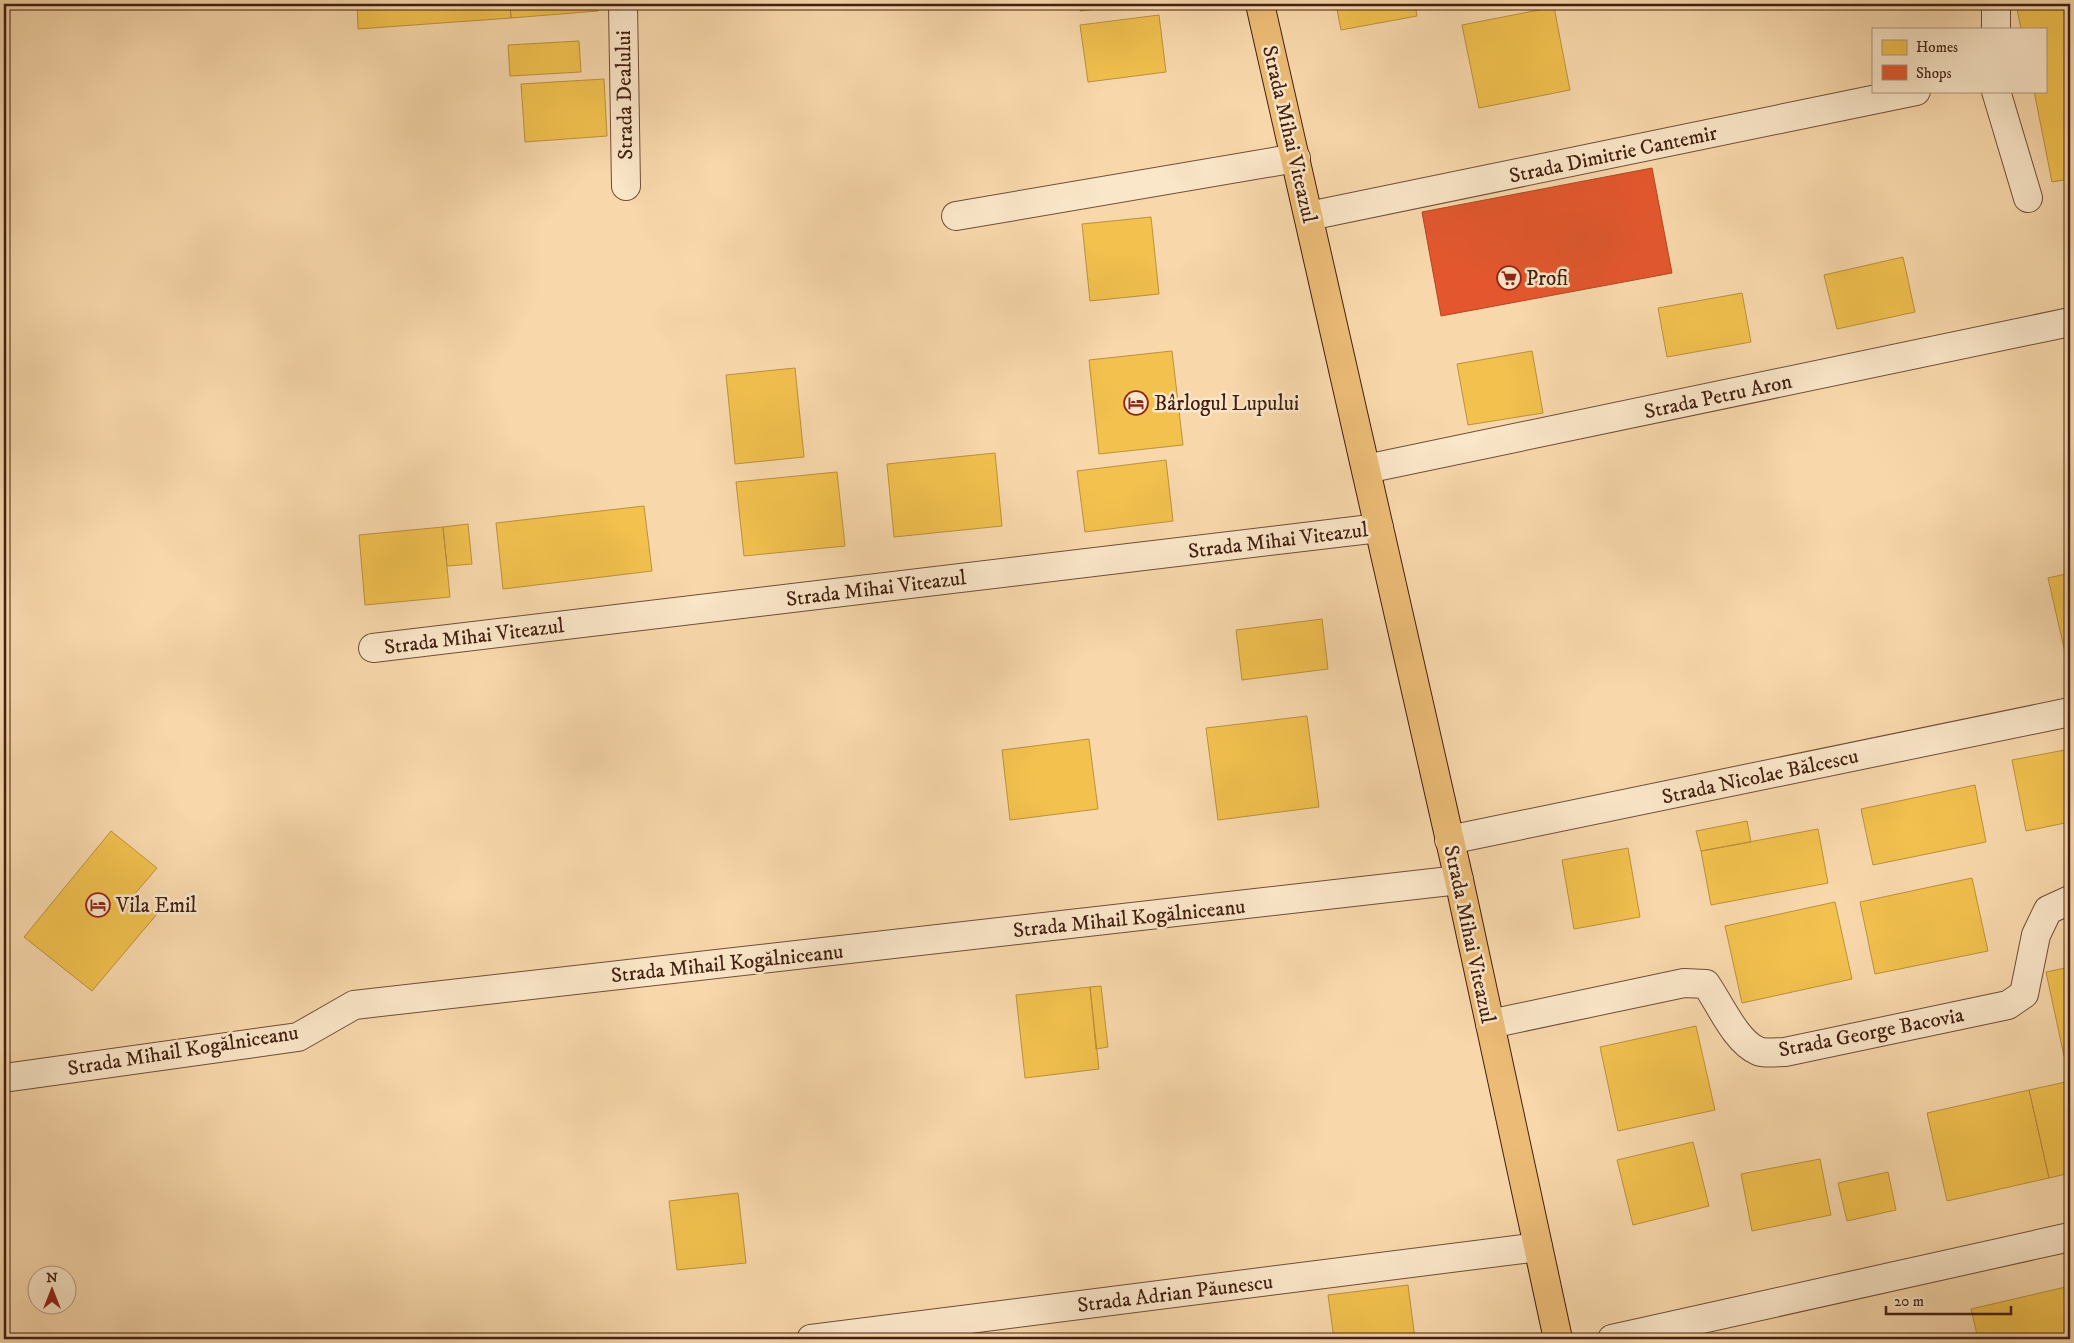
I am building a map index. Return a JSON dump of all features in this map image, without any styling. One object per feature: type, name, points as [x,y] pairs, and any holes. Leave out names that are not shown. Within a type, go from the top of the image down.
[{"type":"main road","name":"Strada Mihai Viteazul","points":[[1260,4],[1310,216],[1459,880],[1558,1339]]},
{"type":"street","name":"Strada Dealului","points":[[623,4],[626,186]]},
{"type":"street","points":[[1996,4],[1996,28]]},
{"type":"street","name":"Strada Dimitrie Cantemir","points":[[1310,216],[1911,92]]},
{"type":"street","points":[[1996,92],[2028,198]]},
{"type":"street","points":[[956,216],[1296,158]]},
{"type":"street","name":"Strada Petru Aron","points":[[1366,469],[2070,322]]},
{"type":"street","name":"Strada Mihai Viteazul","points":[[373,648],[1380,528]]},
{"type":"street","name":"Strada Nicolae Bălcescu","points":[[1450,840],[2070,712]]},
{"type":"street","name":"Strada Mihail Kogălniceanu","points":[[4,1078],[298,1037],[354,1005],[1459,880]]},
{"type":"street","name":"Strada George Bacovia","points":[[1490,1024],[1684,983],[1706,984],[1720,1004],[1739,1038],[1759,1052],[1785,1052],[2008,1005],[2024,994],[2036,935],[2048,910],[2070,900]]},
{"type":"street","points":[[1612,1339],[2070,1237]]},
{"type":"street","name":"Strada Adrian Păunescu","points":[[811,1339],[1538,1247]]},
{"type":"building: Homes","points":[[357,4],[510,4],[511,18],[358,29]]},
{"type":"building: Homes","points":[[510,4],[597,4],[598,11],[511,18]]},
{"type":"building: Homes","points":[[1080,4],[1140,4],[1080,11]]},
{"type":"building: Homes","points":[[1336,4],[1415,4],[1417,16],[1341,30]]},
{"type":"building: Homes","points":[[2016,4],[2070,4],[2070,179],[2052,182],[2034,92],[2046,92],[2046,28],[2021,28]]},
{"type":"building: Homes","points":[[1554,7],[1570,90],[1479,108],[1462,25]]},
{"type":"building: Homes","points":[[1159,15],[1166,72],[1088,82],[1080,25]]},
{"type":"building: Homes","points":[[579,41],[581,72],[510,76],[508,45]]},
{"type":"building: Homes","points":[[604,79],[607,136],[525,142],[521,84]]},
{"type":"building: Homes","points":[[1151,217],[1159,294],[1090,301],[1082,224]]},
{"type":"building: Homes","points":[[1903,257],[1915,312],[1837,329],[1824,275]]},
{"type":"building: Homes","points":[[1742,293],[1751,342],[1667,357],[1658,308]]},
{"type":"building: Homes","name":"Bârlogul Lupului","points":[[1172,351],[1183,445],[1099,454],[1089,360]]},
{"type":"building: Homes","points":[[1532,351],[1543,413],[1468,425],[1457,364]]},
{"type":"building: Homes","points":[[795,368],[804,457],[735,464],[726,375]]},
{"type":"building: Homes","points":[[995,453],[1002,526],[894,537],[887,464]]},
{"type":"building: Homes","points":[[1166,460],[1173,521],[1085,532],[1077,471]]},
{"type":"building: Homes","points":[[837,472],[845,546],[744,556],[736,482]]},
{"type":"building: Homes","points":[[644,506],[652,571],[503,589],[496,523]]},
{"type":"building: Homes","points":[[468,524],[472,564],[447,566],[443,527]]},
{"type":"building: Homes","points":[[443,527],[450,597],[365,605],[359,535]]},
{"type":"building: Homes","points":[[2070,573],[2070,656],[2066,657],[2048,578]]},
{"type":"building: Homes","points":[[1322,619],[1328,669],[1242,680],[1236,630]]},
{"type":"building: Homes","points":[[1307,716],[1319,807],[1218,820],[1206,728]]},
{"type":"building: Homes","points":[[1089,739],[1098,809],[1010,820],[1002,750]]},
{"type":"building: Homes","points":[[2070,749],[2070,822],[2026,831],[2012,760]]},
{"type":"building: Homes","points":[[1975,785],[1986,842],[1873,865],[1861,809]]},
{"type":"building: Homes","points":[[1747,821],[1751,842],[1701,851],[1696,831]]},
{"type":"building: Homes","points":[[1818,829],[1828,883],[1711,905],[1701,851]]},
{"type":"building: Homes","name":"Vila Emil","points":[[111,831],[157,868],[133,896],[157,914],[92,991],[24,937]]},
{"type":"building: Homes","points":[[1628,848],[1640,917],[1574,929],[1562,860]]},
{"type":"building: Homes","points":[[1972,878],[1988,951],[1875,974],[1860,902]]},
{"type":"building: Homes","points":[[1835,902],[1852,979],[1742,1003],[1725,926]]},
{"type":"building: Homes","points":[[2070,967],[2070,1055],[2064,1056],[2046,972]]},
{"type":"building: Homes","points":[[1101,986],[1108,1047],[1096,1049],[1090,987]]},
{"type":"building: Homes","points":[[1090,987],[1099,1069],[1025,1078],[1016,995]]},
{"type":"building: Homes","points":[[1696,1026],[1715,1110],[1618,1131],[1600,1047]]},
{"type":"building: Homes","points":[[2070,1081],[2070,1173],[2049,1178],[2029,1090]]},
{"type":"building: Homes","points":[[2029,1090],[2049,1178],[1947,1201],[1927,1113]]},
{"type":"building: Homes","points":[[1693,1142],[1709,1206],[1633,1225],[1617,1160]]},
{"type":"building: Homes","points":[[1820,1159],[1831,1215],[1752,1231],[1741,1174]]},
{"type":"building: Homes","points":[[1888,1172],[1896,1210],[1847,1221],[1838,1183]]},
{"type":"building: Homes","points":[[738,1193],[746,1263],[677,1270],[669,1201]]},
{"type":"building: Homes","points":[[1408,1285],[1415,1339],[1334,1339],[1328,1295]]},
{"type":"building: Homes","points":[[2070,1286],[2070,1339],[1978,1339],[1971,1309]]},
{"type":"building: Shops","points":[[1652,168],[1672,273],[1441,316],[1422,212]]},
{"type":"place","name":"Profi","points":[[1509,278]]},
{"type":"place","name":"Bârlogul Lupului","points":[[1136,403]]},
{"type":"place","name":"Vila Emil","points":[[98,905]]}]
